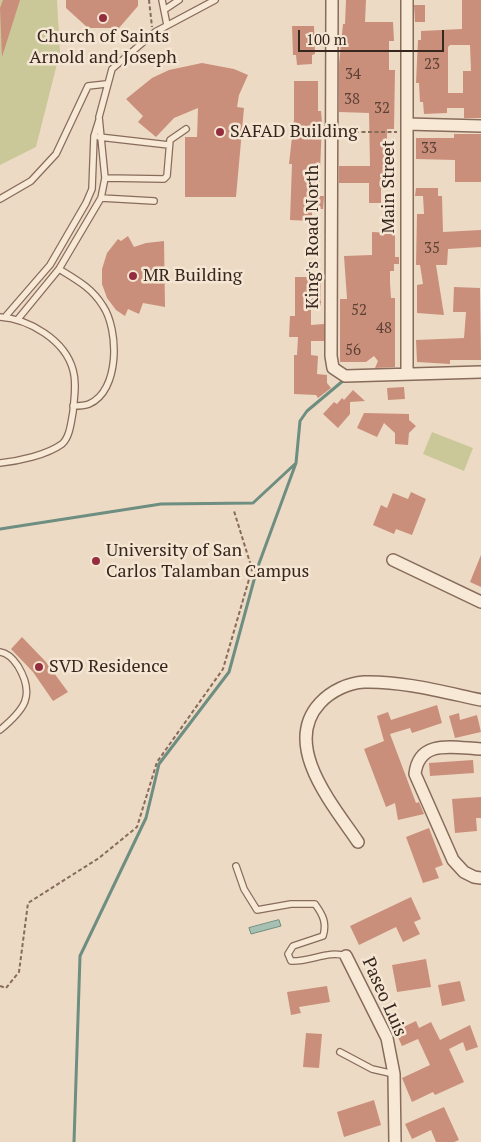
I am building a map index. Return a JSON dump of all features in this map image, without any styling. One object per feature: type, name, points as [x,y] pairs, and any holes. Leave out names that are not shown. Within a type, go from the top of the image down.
[{"type":"street","name":"King's Road North","points":[[332,0],[330,132],[331,356],[333,368],[345,376],[407,374]]},
{"type":"street","name":"Main Street","points":[[407,0],[407,374]]},
{"type":"street","points":[[407,128],[481,126]]},
{"type":"street","points":[[407,374],[481,372]]},
{"type":"street","points":[[393,560],[481,602]]},
{"type":"street","points":[[358,842],[321,787],[311,766],[306,742],[307,727],[315,709],[328,695],[341,688],[362,682],[404,684],[481,700]]},
{"type":"street","points":[[481,749],[443,747],[432,749],[423,754],[416,762],[415,774],[453,860],[464,872],[481,878]]},
{"type":"street","name":"Paseo Luis","points":[[346,956],[387,1038],[394,1074],[395,1142]]},
{"type":"lane","points":[[162,0],[167,25]]},
{"type":"lane","points":[[164,10],[179,0]]},
{"type":"lane","points":[[2,317],[50,265],[86,203],[92,189],[94,136],[106,84],[112,69],[153,34],[215,0]]},
{"type":"lane","points":[[0,199],[31,181],[56,154],[88,86],[106,84]]},
{"type":"lane","points":[[18,319],[59,269],[101,198],[106,178],[103,138],[99,120]]},
{"type":"lane","points":[[106,178],[164,179],[167,176],[168,170],[169,145],[174,135],[186,129]]},
{"type":"lane","points":[[94,136],[169,145]]},
{"type":"lane","points":[[101,198],[154,201]]},
{"type":"lane","points":[[59,269],[88,286],[104,307],[112,324],[114,354],[112,372],[101,395],[87,405],[73,406]]},
{"type":"lane","points":[[0,463],[52,450],[64,442],[71,427],[74,376],[66,353],[29,323],[18,319],[2,317]]},
{"type":"lane","points":[[0,652],[5,652],[15,662],[25,678],[28,694],[20,714],[0,730]]},
{"type":"lane","points":[[236,866],[244,889],[257,910],[301,903],[315,904],[322,914],[326,926],[324,936],[293,946],[288,954],[291,962],[310,960],[339,953],[346,956]]},
{"type":"lane","points":[[340,1052],[372,1069],[394,1074]]},
{"type":"path","points":[[149,0],[153,34]]},
{"type":"path","points":[[330,132],[407,128]]},
{"type":"path","points":[[0,986],[6,988],[19,972],[28,903],[99,858],[138,827],[157,762],[223,669],[252,569],[234,510]]},
{"type":"shaded area","points":[[0,0],[57,0],[60,52],[36,147],[0,165]]},
{"type":"shaded area","points":[[432,432],[473,448],[464,471],[423,454]]},
{"type":"shaded area","points":[[279,920],[281,926],[251,934],[249,928]]},
{"type":"building","points":[[3,0],[20,0],[2,57],[0,8]]},
{"type":"building","name":"Church of Saints Arnold and Joseph","points":[[66,0],[138,0],[138,6],[119,28],[88,28],[66,8]]},
{"type":"building","points":[[346,0],[366,0],[365,22],[393,22],[394,41],[389,41],[389,70],[395,70],[394,129],[387,129],[387,167],[393,167],[393,189],[381,189],[381,203],[369,203],[369,183],[339,183],[339,166],[370,166],[369,113],[339,112],[339,64],[343,24],[345,24]]},
{"type":"building","points":[[462,0],[481,0],[481,118],[464,118],[464,108],[447,108],[447,113],[424,114],[423,102],[420,102],[419,83],[416,83],[418,40],[421,40],[421,31],[462,29]],"holes":[[[450,45],[470,45],[471,71],[463,71],[463,93],[448,93],[448,47]]]},
{"type":"building","points":[[414,5],[425,5],[425,22],[415,22]]},
{"type":"building","points":[[292,26],[314,26],[315,54],[312,55],[312,64],[297,65],[296,55],[293,55]]},
{"type":"building","name":"SAFAD Building","points":[[202,63],[234,69],[248,75],[239,95],[237,107],[244,108],[236,197],[185,197],[185,137],[197,137],[198,108],[174,118],[156,137],[138,122],[143,116],[126,99],[152,78],[169,70]]},
{"type":"building","points":[[294,81],[318,81],[318,111],[321,111],[322,122],[319,196],[324,196],[323,209],[312,209],[312,221],[290,220],[292,164],[289,164],[294,119]]},
{"type":"building","points":[[454,134],[481,134],[481,182],[455,182],[455,160],[416,159],[416,138],[454,138]]},
{"type":"building","points":[[416,188],[438,188],[438,196],[442,196],[443,232],[481,230],[481,247],[448,249],[447,265],[436,265],[444,315],[417,313],[417,285],[423,284],[420,265],[416,265],[417,214],[424,214],[423,196],[415,196]]},
{"type":"building","points":[[372,232],[395,233],[395,257],[399,257],[399,264],[394,264],[394,271],[390,271],[390,283],[391,298],[395,298],[395,367],[375,368],[378,361],[374,356],[366,362],[340,362],[340,299],[347,299],[344,256],[372,255]]},
{"type":"building","name":"MR Building","points":[[128,236],[134,247],[146,243],[164,241],[165,307],[143,303],[139,314],[128,309],[125,316],[116,310],[107,298],[102,284],[102,269],[107,253],[118,239],[121,241]]},
{"type":"building","points":[[295,277],[321,277],[321,306],[311,306],[311,325],[324,324],[324,341],[311,341],[311,355],[318,356],[317,374],[327,375],[327,383],[331,388],[318,398],[316,395],[294,394],[294,355],[297,355],[298,337],[289,337],[290,316],[295,316]]},
{"type":"building","points":[[454,287],[480,288],[481,360],[450,360],[450,364],[417,362],[416,340],[464,338],[466,312],[453,312]]},
{"type":"building","points":[[404,387],[405,399],[388,400],[387,388]]},
{"type":"building","points":[[353,390],[365,401],[350,402],[350,414],[338,428],[323,414],[334,402],[337,404],[342,398],[344,400]]},
{"type":"building","points":[[364,413],[409,414],[409,420],[416,426],[409,433],[408,445],[395,444],[395,433],[384,423],[377,437],[357,428]]},
{"type":"building","points":[[411,492],[426,499],[412,535],[396,529],[394,534],[373,525],[381,505],[387,508],[393,493],[408,499]]},
{"type":"building","points":[[481,555],[481,587],[470,582]]},
{"type":"building","name":"SVD Residence","points":[[22,637],[46,662],[68,692],[53,701],[33,672],[11,649]]},
{"type":"building","points":[[437,705],[442,723],[412,733],[410,728],[390,734],[416,803],[419,802],[424,814],[398,820],[395,803],[386,807],[364,749],[384,741],[377,716],[388,712],[391,720]]},
{"type":"building","points":[[459,713],[460,720],[477,715],[481,732],[455,738],[449,716]]},
{"type":"building","points":[[473,760],[474,773],[430,776],[429,763]]},
{"type":"building","points":[[481,797],[481,818],[476,818],[477,831],[455,833],[452,799]]},
{"type":"building","points":[[429,828],[443,865],[435,868],[439,878],[423,883],[406,837]]},
{"type":"building","points":[[411,897],[421,919],[414,922],[420,934],[403,942],[396,927],[359,945],[350,926]]},
{"type":"building","points":[[426,959],[431,987],[397,992],[392,965]]},
{"type":"building","points":[[460,981],[465,1001],[442,1006],[438,985]]},
{"type":"building","points":[[327,986],[330,1002],[299,1007],[301,1013],[291,1015],[287,992]]},
{"type":"building","points":[[416,1021],[419,1028],[431,1022],[440,1040],[470,1025],[478,1047],[466,1051],[463,1042],[449,1049],[464,1082],[435,1095],[433,1092],[412,1102],[402,1078],[430,1065],[418,1039],[402,1046],[395,1031]]},
{"type":"building","points":[[306,1033],[322,1034],[319,1068],[303,1067]]},
{"type":"building","points":[[374,1100],[381,1125],[344,1137],[337,1112]]},
{"type":"building","points":[[444,1107],[459,1140],[454,1142],[436,1142],[431,1130],[412,1139],[405,1124]]},
{"type":"waterway","points":[[74,1142],[80,956],[146,818],[159,764],[229,672],[257,569],[296,463],[300,421],[307,411],[344,380]]},
{"type":"waterway","points":[[0,529],[161,504],[253,503],[295,464]]},
{"type":"place","name":"Church of Saints Arnold and Joseph","points":[[103,18]]},
{"type":"place","name":"SAFAD Building","points":[[220,132]]},
{"type":"place","name":"MR Building","points":[[133,276]]},
{"type":"place","name":"University of San Carlos Talamban Campus","points":[[96,561]]},
{"type":"place","name":"SVD Residence","points":[[39,667]]}]
